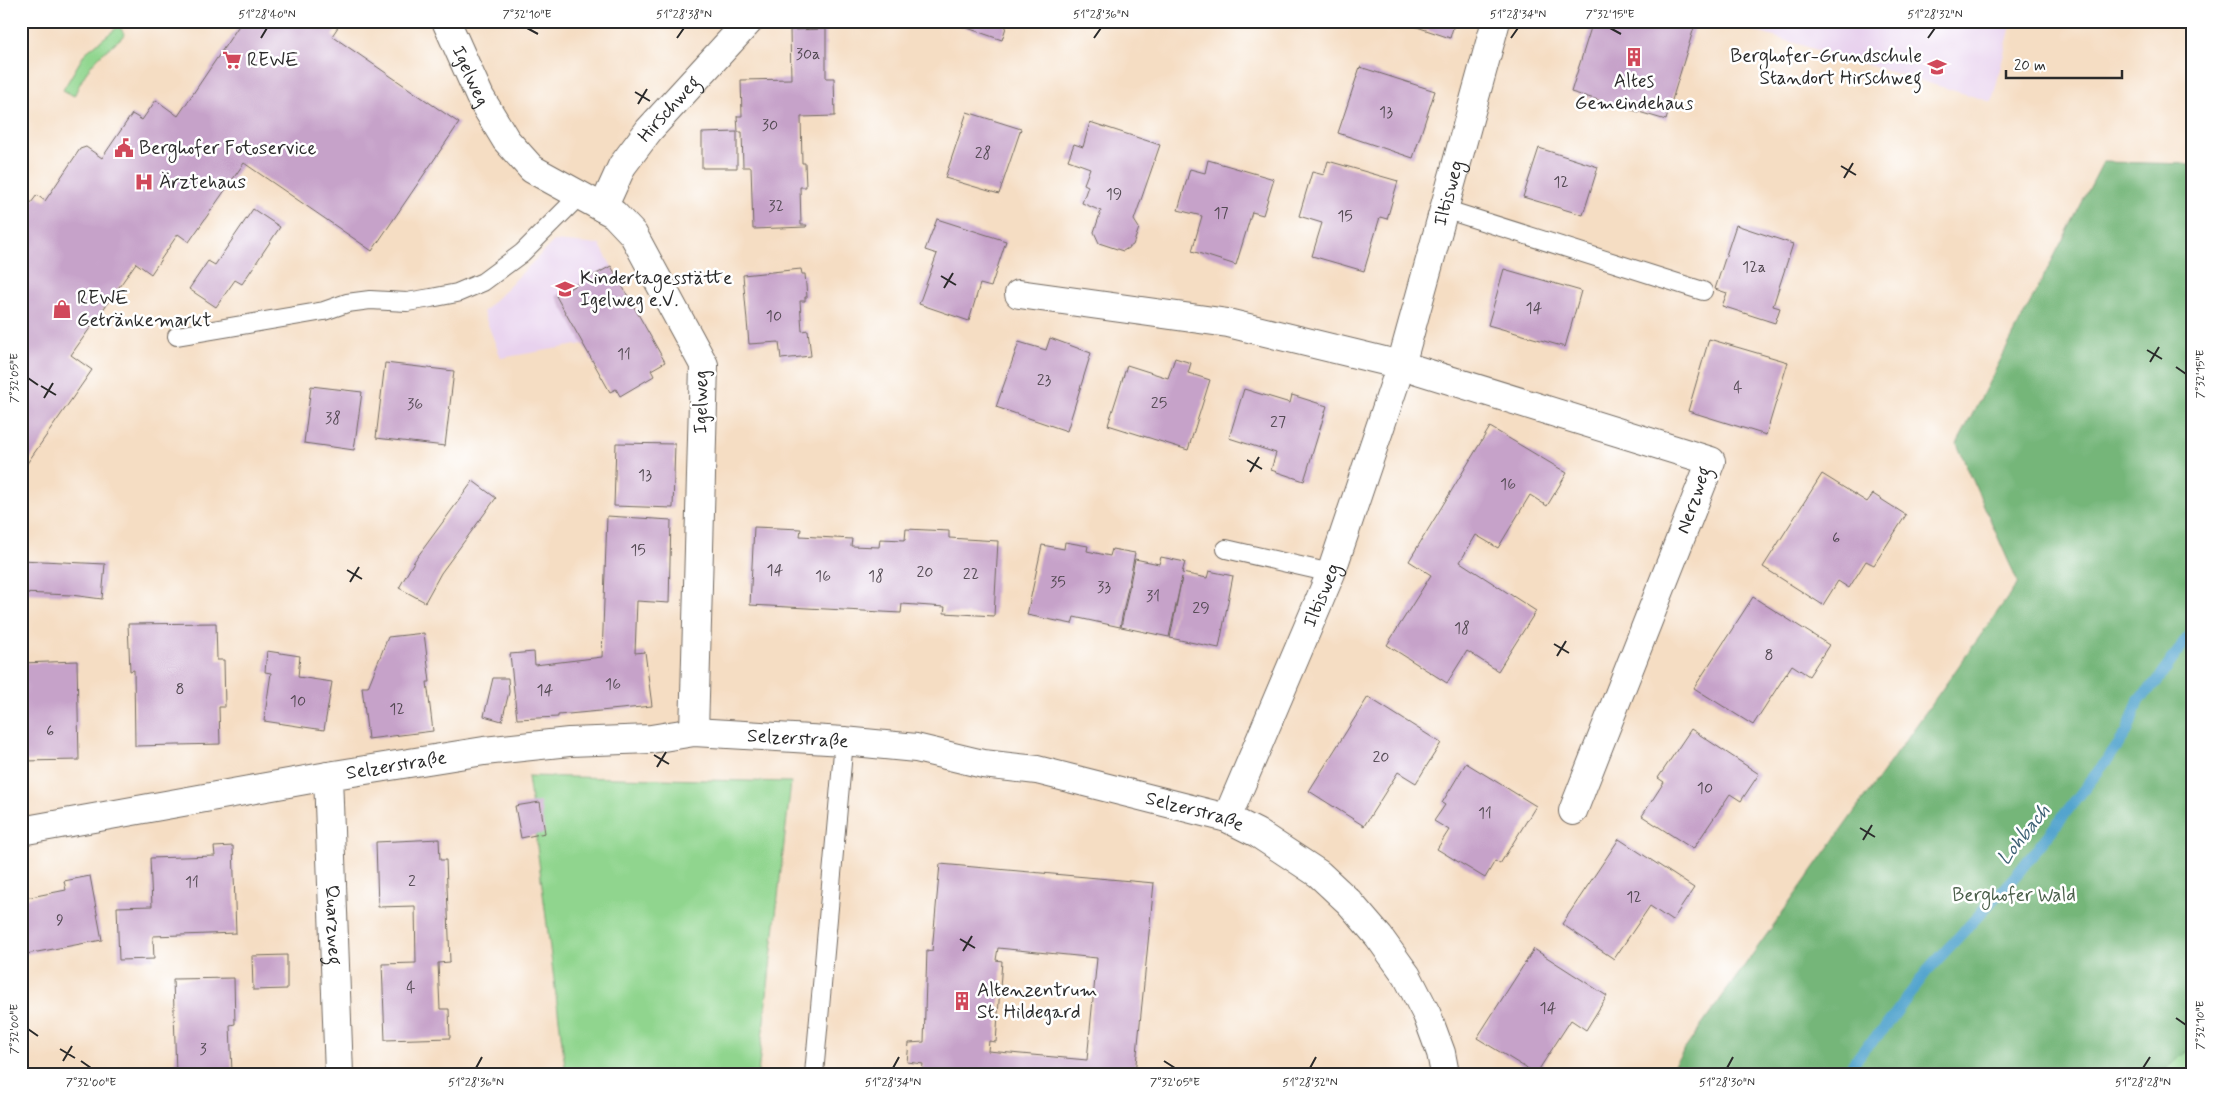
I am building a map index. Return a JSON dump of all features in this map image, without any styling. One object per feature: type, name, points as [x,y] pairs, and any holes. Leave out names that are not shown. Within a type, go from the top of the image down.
[{"type":"street","name":"Igelweg","points":[[446,21],[480,97],[506,140],[532,169],[614,214],[633,234],[704,365],[694,732]]},
{"type":"street","name":"Hirschweg","points":[[592,201],[649,130],[749,21]]},
{"type":"street","name":"Iltisweg","points":[[1227,818],[1331,573],[1401,365],[1496,21]]},
{"type":"street","points":[[1019,294],[1228,323],[1401,365]]},
{"type":"street","name":"Nerzweg","points":[[1401,365],[1711,460],[1573,811]]},
{"type":"street","name":"Selzerstraße","points":[[21,831],[328,776],[484,751],[568,742],[651,739],[694,732],[844,741],[916,748],[983,764],[1037,770],[1227,818],[1278,846],[1319,874],[1349,902],[1407,976],[1427,1015],[1441,1053],[1445,1074]]},
{"type":"street","name":"Quarzweg","points":[[328,776],[339,1074]]},
{"type":"lane","points":[[177,336],[324,311],[347,303],[370,300],[407,302],[457,293],[483,282],[592,201]]},
{"type":"lane","points":[[1444,208],[1703,291]]},
{"type":"lane","points":[[1226,549],[1331,573]]},
{"type":"lane","points":[[814,1074],[844,741]]},
{"type":"shaded area","name":"Berghofer-Grundschule Standort Hirschweg","points":[[1757,21],[2012,21],[1992,102],[1754,31]]},
{"type":"shaded area","name":"Kindertagesstätte Igelweg e.V.","points":[[554,241],[600,245],[637,313],[583,344],[501,358],[483,312]]},
{"type":"green space","points":[[119,26],[125,35],[107,49],[89,68],[74,96],[63,90],[85,53]]},
{"type":"green space","name":"Berghofer Wald","points":[[2103,162],[2193,164],[2193,1046],[2160,1074],[1667,1074],[2018,583],[1957,444]]},
{"type":"green space","points":[[528,776],[791,782],[758,1074],[566,1074]]},
{"type":"green space","points":[[2193,1046],[2193,1074],[2160,1074]]},
{"type":"building","points":[[242,21],[342,21],[332,36],[459,123],[372,251],[244,163],[189,242],[178,234],[151,274],[136,263],[71,355],[92,370],[21,472],[21,216],[37,195],[45,201],[80,149],[86,147],[102,158],[132,114],[142,120],[156,100],[178,116]]},
{"type":"building","points":[[947,21],[1008,21],[1002,40]]},
{"type":"building","points":[[1399,21],[1455,21],[1450,38]]},
{"type":"building","name":"Altes Gemeindehaus","points":[[1593,21],[1696,21],[1666,120],[1571,92]]},
{"type":"building","points":[[826,29],[826,78],[834,78],[835,116],[801,117],[802,163],[805,163],[806,187],[800,187],[801,225],[807,225],[806,227],[753,229],[751,167],[743,167],[742,132],[738,132],[737,116],[742,116],[741,80],[791,79],[790,30]]},
{"type":"building","points":[[1360,67],[1435,91],[1413,158],[1338,133]]},
{"type":"building","points":[[967,112],[1021,129],[999,194],[945,178]]},
{"type":"building","points":[[1090,122],[1160,145],[1134,220],[1139,228],[1133,245],[1123,251],[1099,243],[1094,232],[1101,211],[1082,203],[1088,186],[1084,184],[1090,168],[1068,160],[1074,144],[1083,147]]},
{"type":"building","points":[[737,132],[737,168],[702,168],[702,133]]},
{"type":"building","points":[[1539,148],[1598,167],[1583,215],[1523,197]]},
{"type":"building","points":[[1208,160],[1274,179],[1263,215],[1252,212],[1236,265],[1192,251],[1202,216],[1178,210],[1190,169],[1205,173]]},
{"type":"building","points":[[1328,161],[1398,181],[1387,219],[1380,217],[1364,271],[1312,256],[1322,223],[1299,216],[1312,172],[1324,175]]},
{"type":"building","points":[[253,209],[280,227],[242,284],[235,280],[216,307],[189,289],[208,261],[215,265]]},
{"type":"building","points":[[937,219],[1006,241],[991,287],[980,284],[969,321],[919,304],[937,254],[925,250]]},
{"type":"building","points":[[1736,225],[1793,244],[1773,306],[1780,308],[1775,323],[1722,306],[1727,293],[1715,289]]},
{"type":"building","points":[[611,266],[665,362],[651,370],[654,376],[620,396],[616,389],[610,392],[556,296]]},
{"type":"building","points":[[801,269],[802,274],[805,274],[807,297],[805,297],[805,301],[800,301],[802,331],[808,330],[811,356],[781,359],[779,342],[749,344],[743,275]]},
{"type":"building","points":[[1504,269],[1581,291],[1565,347],[1488,325]]},
{"type":"building","points":[[1050,338],[1091,353],[1067,431],[996,407],[1019,342],[1046,350]]},
{"type":"building","points":[[1709,339],[1788,362],[1766,435],[1688,411]]},
{"type":"building","points":[[1175,358],[1191,363],[1188,373],[1210,380],[1188,450],[1108,425],[1127,365],[1168,378]]},
{"type":"building","points":[[385,363],[454,371],[445,446],[376,438]]},
{"type":"building","points":[[311,386],[362,392],[354,450],[304,443]]},
{"type":"building","points":[[1244,389],[1290,403],[1292,395],[1327,406],[1304,481],[1271,470],[1276,453],[1229,438]]},
{"type":"building","points":[[1490,427],[1567,473],[1547,506],[1530,495],[1498,548],[1476,535],[1460,562],[1536,611],[1498,671],[1467,651],[1447,683],[1387,645],[1431,575],[1409,561]]},
{"type":"building","points":[[616,443],[675,444],[673,508],[614,506]]},
{"type":"building","points":[[1822,474],[1867,502],[1873,494],[1906,515],[1874,565],[1866,561],[1849,588],[1838,581],[1823,605],[1763,567]]},
{"type":"building","points":[[473,481],[496,498],[441,573],[425,602],[399,588],[415,560]]},
{"type":"building","points":[[607,516],[671,520],[669,603],[637,601],[635,653],[645,652],[652,706],[558,715],[558,717],[517,719],[510,654],[534,652],[535,665],[602,657]]},
{"type":"building","points":[[754,527],[801,529],[800,536],[852,539],[851,546],[879,547],[880,539],[905,540],[906,529],[949,531],[949,538],[998,541],[994,616],[944,613],[945,607],[902,604],[901,613],[750,605]]},
{"type":"building","points":[[1065,542],[1088,546],[1087,551],[1110,556],[1112,549],[1135,553],[1120,627],[1074,617],[1072,624],[1027,615],[1042,545],[1064,549]]},
{"type":"building","points":[[1161,557],[1185,562],[1182,573],[1207,578],[1209,571],[1233,576],[1219,648],[1170,638],[1182,577],[1169,637],[1121,627],[1135,559],[1159,564]]},
{"type":"building","points":[[21,560],[105,564],[102,599],[71,595],[21,593]]},
{"type":"building","points":[[1753,597],[1829,645],[1809,676],[1792,665],[1753,725],[1694,688]]},
{"type":"building","points":[[216,623],[217,660],[224,660],[225,707],[219,707],[220,744],[135,746],[134,670],[130,671],[128,624]]},
{"type":"building","points":[[424,633],[433,731],[368,739],[362,687],[368,687],[388,637]]},
{"type":"building","points":[[267,651],[300,656],[298,677],[332,682],[324,730],[264,721],[271,673],[265,672]]},
{"type":"building","points":[[77,661],[79,760],[23,761],[21,663]]},
{"type":"building","points":[[493,678],[508,678],[509,692],[502,721],[484,716]]},
{"type":"building","points":[[1368,697],[1441,743],[1416,783],[1398,772],[1364,826],[1309,791]]},
{"type":"building","points":[[1691,729],[1759,774],[1741,801],[1730,794],[1693,849],[1642,816],[1664,782],[1658,778]]},
{"type":"building","points":[[1466,763],[1536,806],[1500,864],[1495,861],[1485,878],[1437,849],[1449,830],[1434,821],[1445,805],[1442,803]]},
{"type":"building","points":[[540,802],[545,833],[521,838],[515,806]]},
{"type":"building","points":[[439,839],[440,860],[446,860],[450,962],[438,963],[440,1009],[449,1009],[450,1038],[385,1040],[382,964],[416,963],[415,906],[378,907],[376,842]]},
{"type":"building","points":[[1619,839],[1694,888],[1672,921],[1650,906],[1614,959],[1562,924]]},
{"type":"building","points":[[233,846],[236,933],[153,936],[154,959],[119,960],[117,907],[152,906],[150,858],[215,856],[214,847]]},
{"type":"building","name":"Altenzentrum St. Hildegard","points":[[940,864],[1154,883],[1135,1074],[884,1074],[885,1070],[922,1072],[923,1064],[907,1062],[909,1043],[924,1042],[927,950],[932,951]],"holes":[[[998,948],[1097,958],[1087,1060],[988,1051],[989,1041],[996,1042],[1002,961],[996,960]]]},
{"type":"building","points":[[90,876],[102,940],[21,955],[21,899],[66,890],[64,881]]},
{"type":"building","points":[[1534,949],[1607,996],[1586,1030],[1571,1020],[1536,1074],[1477,1038]]},
{"type":"building","points":[[287,955],[287,989],[253,990],[252,956]]},
{"type":"building","points":[[234,978],[235,1024],[230,1025],[232,1073],[176,1074],[173,979]]},
{"type":"waterway","name":"Lohbach","points":[[1845,1074],[1866,1047],[1883,1030],[1927,971],[2018,873],[2111,755],[2127,732],[2139,699],[2156,683],[2193,630]]},
{"type":"place","name":"Altes Gemeindehaus","points":[[1634,57]]},
{"type":"place","name":"REWE","points":[[232,60]]},
{"type":"place","name":"Berghofer-Grundschule Standort Hirschweg","points":[[1937,67]]},
{"type":"place","name":"Berghofer Fotoservice","points":[[124,148]]},
{"type":"place","name":"Ärztehaus","points":[[144,182]]},
{"type":"place","name":"Kindertagesstätte Igelweg e.V.","points":[[565,289]]},
{"type":"place","name":"REWE Getränkemarkt","points":[[62,309]]},
{"type":"place","name":"Altenzentrum St. Hildegard","points":[[962,1001]]}]
